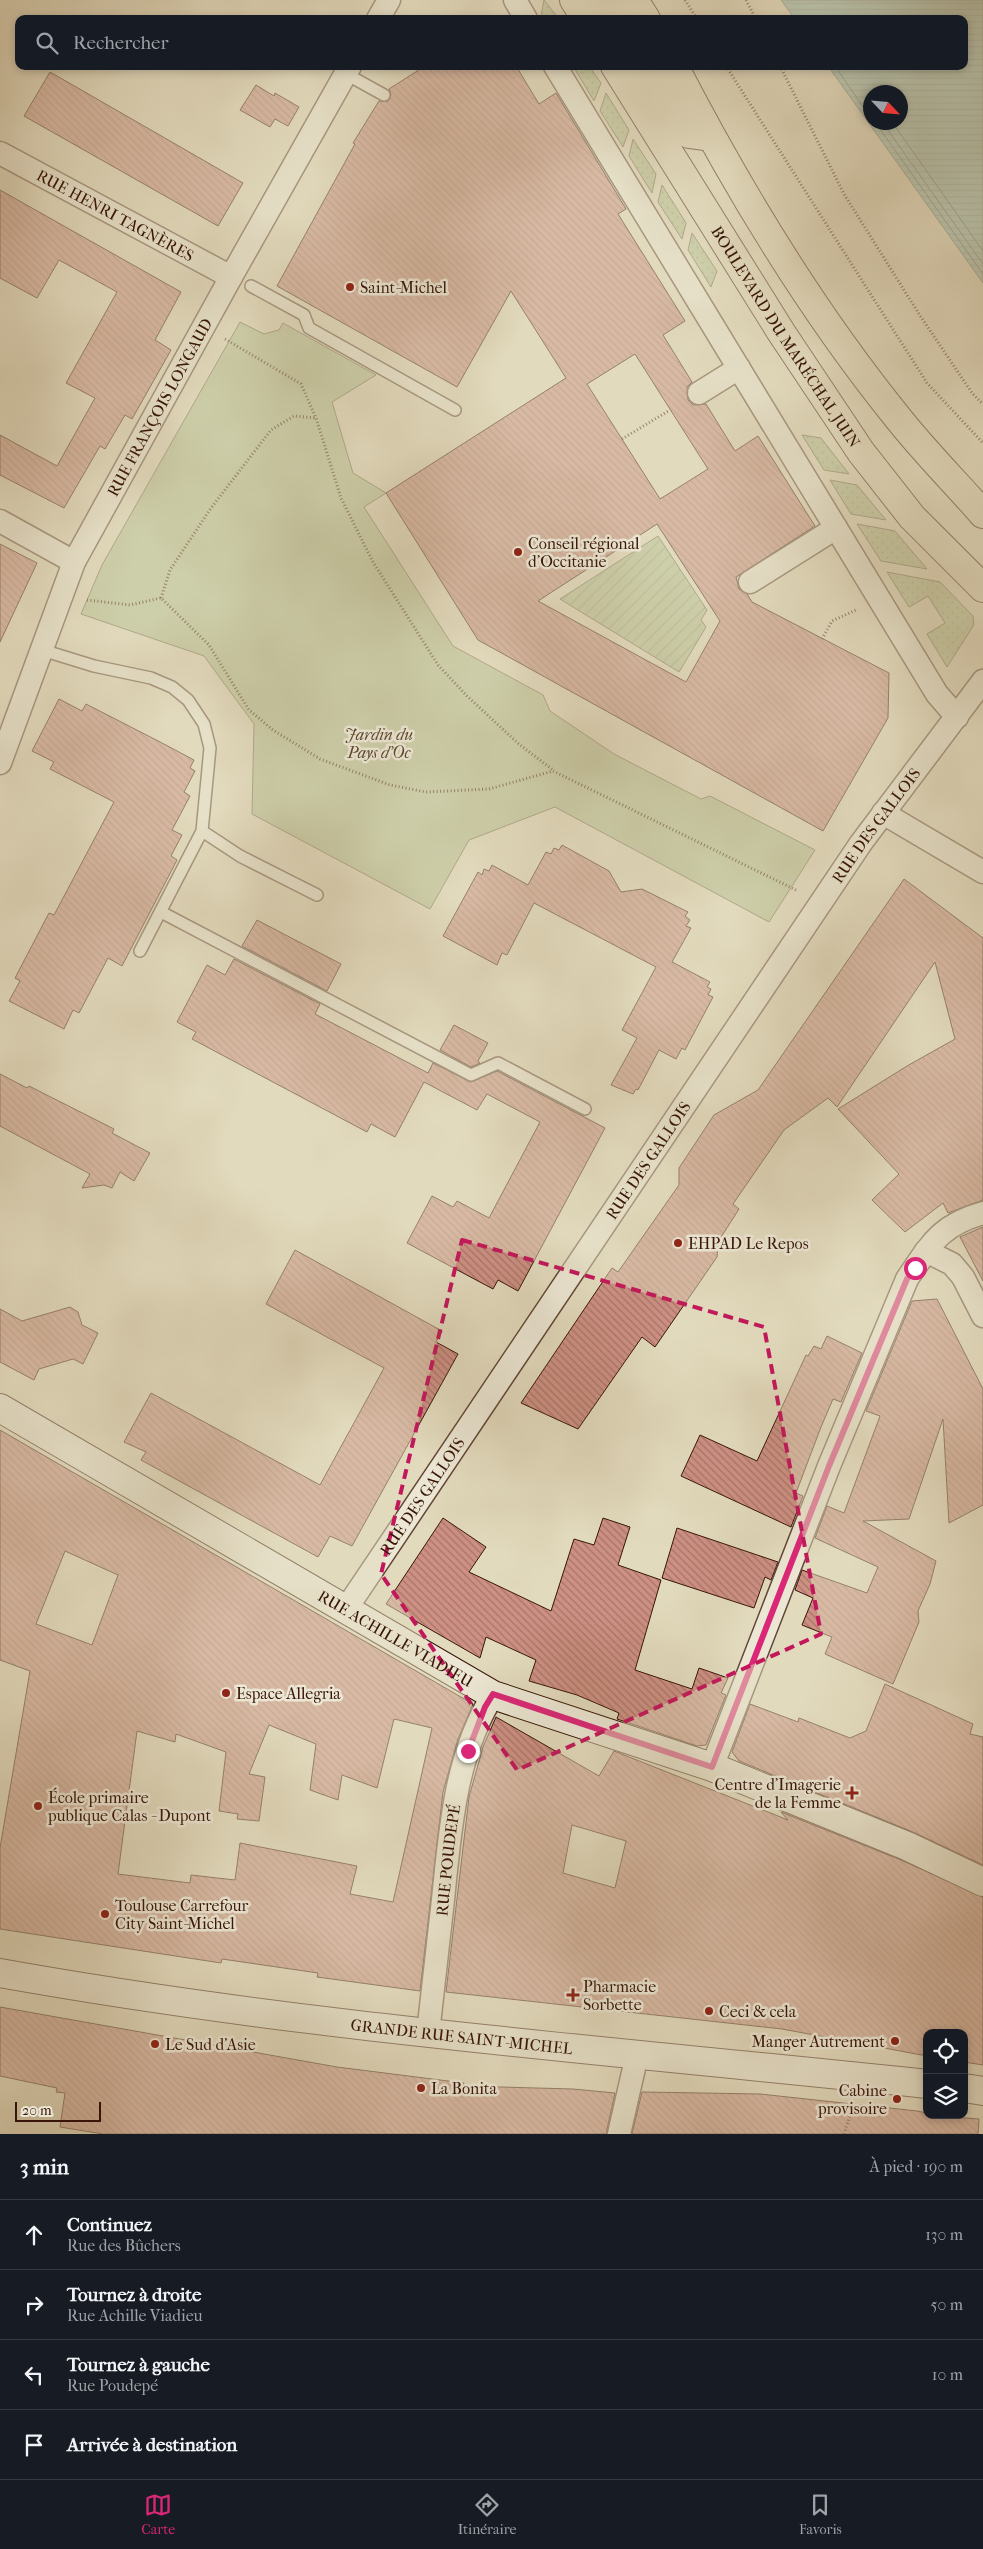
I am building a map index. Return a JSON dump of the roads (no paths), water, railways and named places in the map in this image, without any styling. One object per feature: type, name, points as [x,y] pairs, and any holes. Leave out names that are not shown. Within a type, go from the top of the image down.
[{"type":"main road","points":[[574,0],[583,15]]},
{"type":"main road","points":[[604,0],[613,15]]},
{"type":"main road","points":[[634,0],[643,15]]},
{"type":"main road","name":"BOULEVARD DU MARÉCHAL JUIN","points":[[617,70],[781,332],[861,452],[912,517],[983,588]]},
{"type":"main road","points":[[649,70],[689,134],[711,138]]},
{"type":"main road","points":[[676,70],[711,138],[816,305],[898,418],[983,514]]},
{"type":"street","points":[[380,15],[388,0]]},
{"type":"street","points":[[515,0],[524,15]]},
{"type":"street","name":"RUE FRANÇOIS LONGAUD","points":[[0,763],[74,562],[241,281],[348,70]]},
{"type":"street","points":[[557,70],[936,694],[957,717]]},
{"type":"street","name":"RUE HENRI TAGNÈRES","points":[[0,153],[241,281]]},
{"type":"street","points":[[699,393],[739,368]]},
{"type":"street","points":[[0,522],[74,562]]},
{"type":"street","points":[[750,582],[836,528]]},
{"type":"street","name":"RUE DES GALLOIS","points":[[346,1609],[883,813],[983,681]]},
{"type":"street","name":"RUE DES GALLOIS","points":[[957,717],[983,704]]},
{"type":"street","points":[[883,813],[983,872]]},
{"type":"street","points":[[712,1767],[833,1457],[907,1279],[926,1251],[943,1231],[961,1219],[983,1213]]},
{"type":"street","points":[[926,1251],[952,1264],[963,1276],[983,1316]]},
{"type":"street","name":"RUE ACHILLE VIADIEU","points":[[0,1408],[493,1694],[712,1767],[907,1846],[983,1882]]},
{"type":"street","name":"RUE POUDEPÉ","points":[[428,2033],[452,1811],[468,1751],[485,1707],[493,1694]]},
{"type":"street","name":"GRANDE RUE SAINT-MICHEL","points":[[0,1973],[214,2006],[428,2033],[923,2084]]},
{"type":"street","points":[[619,2134],[637,2055]]},
{"type":"street","points":[[968,2089],[983,2091]]},
{"type":"lane","points":[[348,70],[384,95]]},
{"type":"lane","points":[[241,281],[304,315],[309,328],[455,410]]},
{"type":"lane","points":[[42,650],[84,663],[151,678],[172,687],[188,700],[204,724],[210,748],[202,831],[140,951]]},
{"type":"lane","points":[[202,831],[240,856],[317,895]]},
{"type":"lane","points":[[161,912],[471,1075],[498,1063],[586,1109]]},
{"type":"water","points":[[781,0],[983,0],[983,283],[874,130],[908,130],[908,85],[863,85],[863,115],[831,70],[968,70],[968,15],[792,15]]},
{"type":"place","name":"Saint-Michel","points":[[350,287]]},
{"type":"place","name":"Conseil régional d'Occitanie","points":[[518,552]]},
{"type":"place","name":"EHPAD Le Repos","points":[[678,1243]]},
{"type":"place","name":"Espace Allegria","points":[[226,1693]]},
{"type":"place","name":"Centre d’Imagerie de la Femme","points":[[852,1793]]},
{"type":"place","name":"École primaire publique Calas - Dupont","points":[[38,1806]]},
{"type":"place","name":"Toulouse Carrefour City Saint-Michel","points":[[105,1914]]},
{"type":"place","name":"Pharmacie Sorbette","points":[[573,1995]]},
{"type":"place","name":"Ceci & cela","points":[[709,2011]]},
{"type":"place","name":"Manger Autrement","points":[[895,2041]]},
{"type":"place","name":"Le Sud d'Asie","points":[[155,2044]]},
{"type":"place","name":"La Bonita","points":[[421,2088]]},
{"type":"place","name":"Cabine provisoire","points":[[897,2099]]},
{"type":"park label","name":"Jardin du Pays d'Oc","points":[[379,743]]}]
